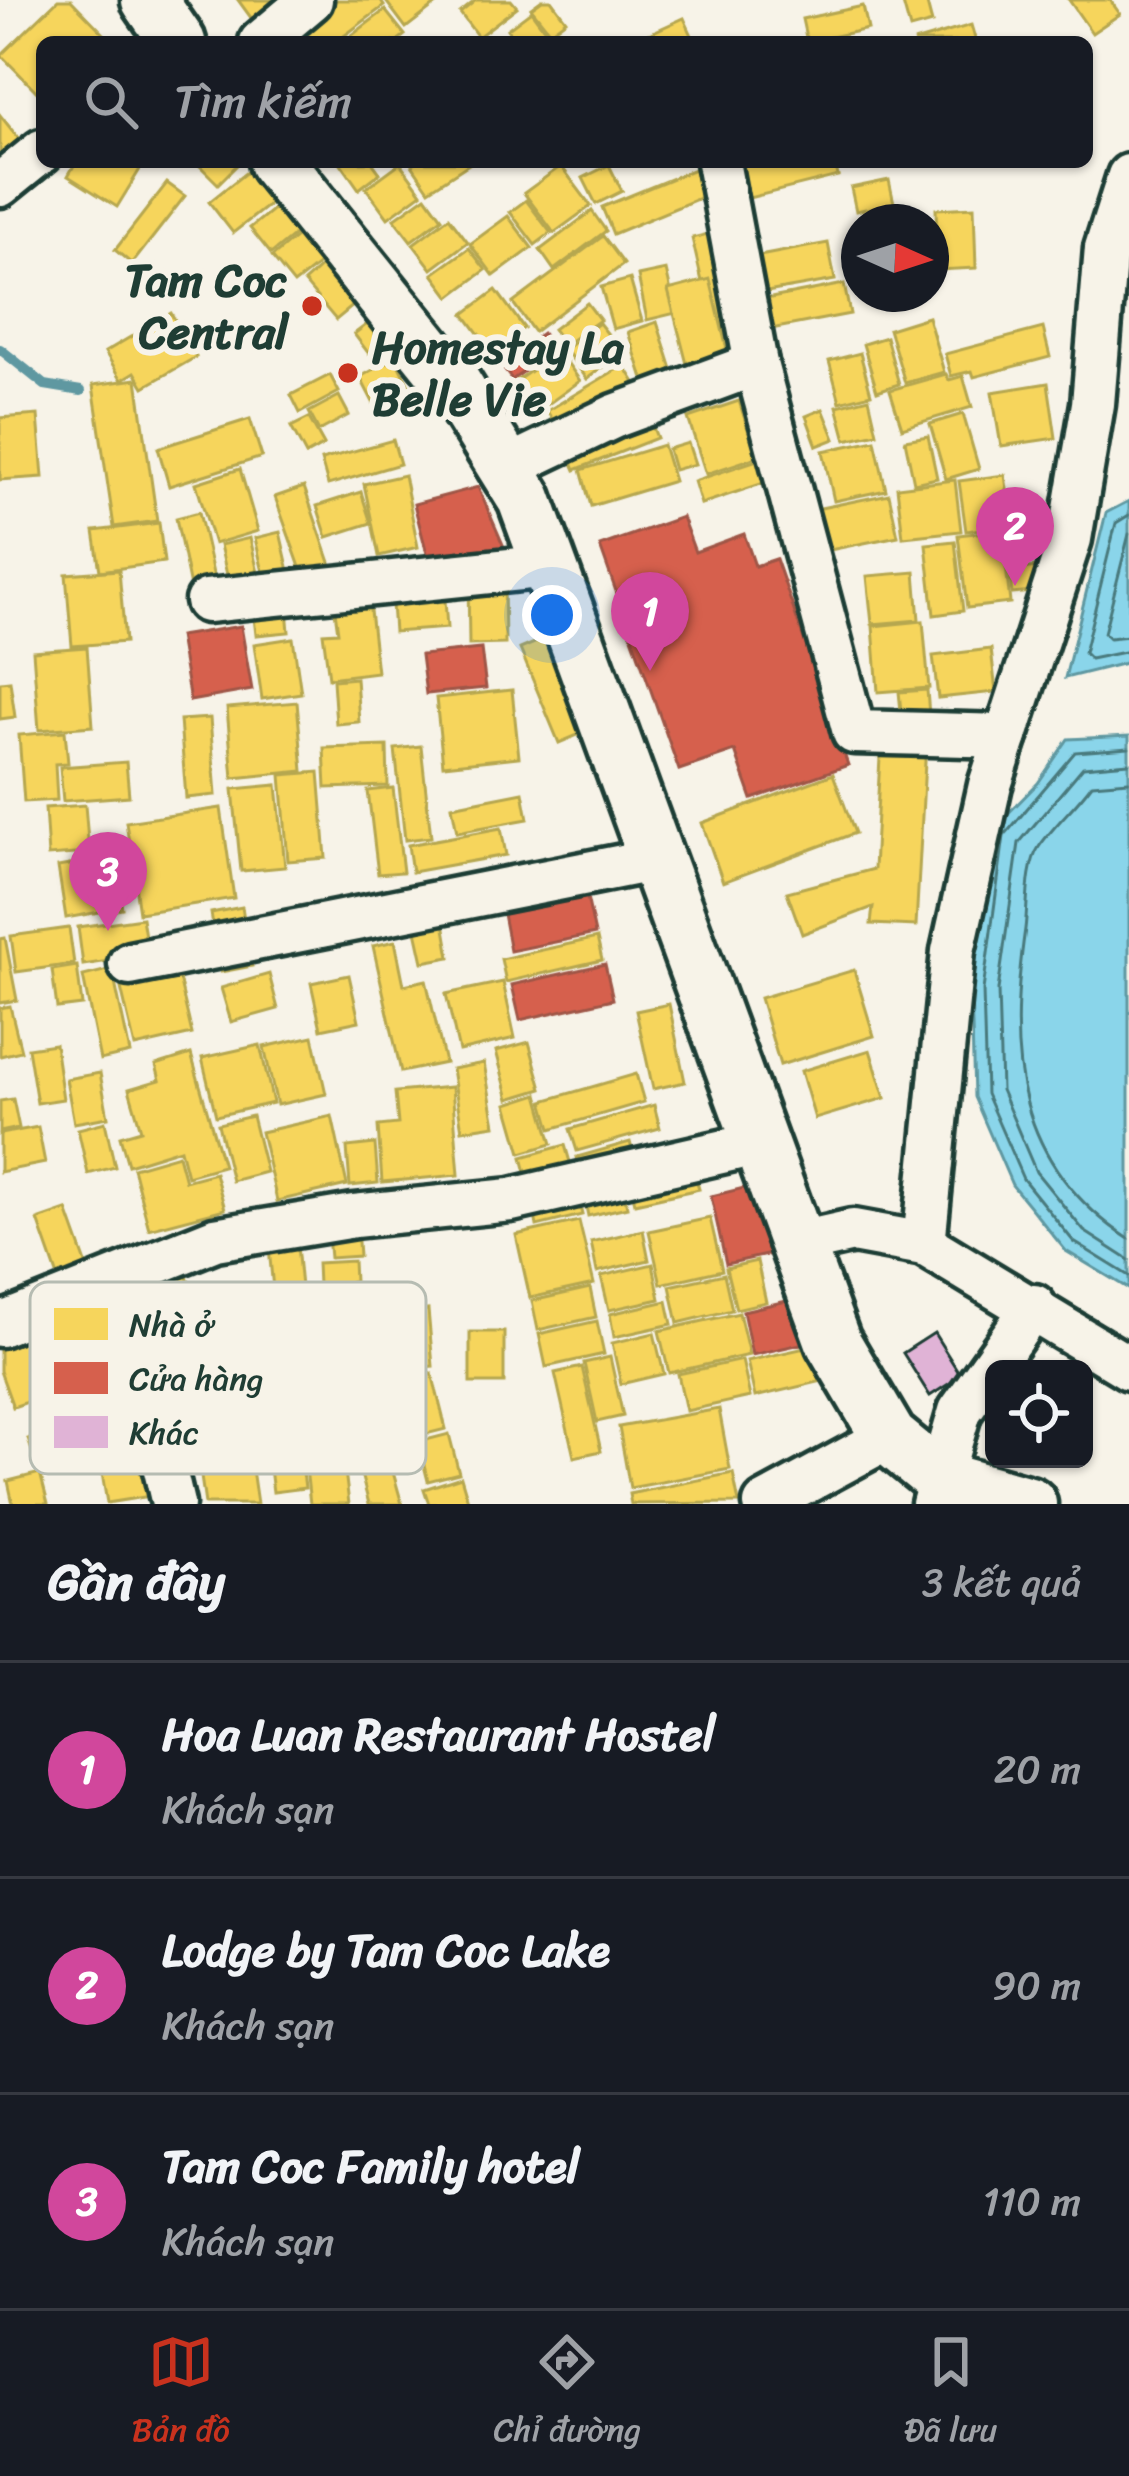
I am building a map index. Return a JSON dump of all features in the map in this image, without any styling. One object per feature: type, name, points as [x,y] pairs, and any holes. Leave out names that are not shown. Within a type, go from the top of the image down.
[{"type":"main road","points":[[149,0],[173,36]]},
{"type":"main road","points":[[281,168],[453,383],[508,467],[658,859],[756,1144],[833,1342],[889,1437],[937,1491],[1029,1504]]},
{"type":"street","points":[[268,36],[311,0]]},
{"type":"street","points":[[0,185],[36,156]]},
{"type":"street","points":[[719,168],[755,364],[854,732],[1006,736]]},
{"type":"street","points":[[924,1244],[953,951],[1006,736],[1070,539],[1094,404],[1106,248],[1129,176]]},
{"type":"street","points":[[508,467],[615,416],[755,364]]},
{"type":"street","points":[[207,601],[549,566]]},
{"type":"street","points":[[130,964],[658,859]]},
{"type":"street","points":[[110,1282],[215,1239],[354,1216],[511,1200],[756,1144]]},
{"type":"street","points":[[795,1244],[854,1231],[924,1244],[1034,1306],[1129,1368]]},
{"type":"street","points":[[120,1278],[121,1282]]},
{"type":"street","points":[[937,1491],[961,1411],[1034,1306]]},
{"type":"street","points":[[0,1325],[30,1313]]},
{"type":"street","points":[[765,1504],[889,1437]]},
{"type":"street","points":[[166,1474],[173,1504]]},
{"type":"water","points":[[1129,501],[1129,662],[1065,678],[1106,513]]},
{"type":"water","points":[[1129,736],[1129,1289],[1066,1251],[1012,1185],[974,1097],[971,989],[993,829],[1038,783],[1068,739]]},
{"type":"building: Nhà ở","points":[[58,0],[71,0],[106,36],[36,36],[36,91],[1,55]]},
{"type":"building: Nhà ở","points":[[238,0],[307,0],[262,33]]},
{"type":"building: Nhà ở","points":[[329,0],[380,0],[384,6],[344,36],[282,36]]},
{"type":"building: Nhà ở","points":[[385,0],[442,0],[406,28]]},
{"type":"building: Nhà ở","points":[[476,0],[511,0],[517,7],[479,36],[460,13]]},
{"type":"building: Nhà ở","points":[[551,0],[566,20],[550,32],[531,8]]},
{"type":"building: Nhà ở","points":[[902,0],[926,0],[932,23],[910,29]]},
{"type":"building: Nhà ở","points":[[1069,0],[1110,0],[1120,14],[1092,33]]},
{"type":"building: Nhà ở","points":[[863,6],[868,29],[806,36],[802,19]]},
{"type":"building: Nhà ở","points":[[385,10],[405,35],[404,36],[351,36]]},
{"type":"building: Nhà ở","points":[[531,11],[550,36],[512,36],[507,29]]},
{"type":"building: Nhà ở","points":[[684,18],[692,36],[644,36]]},
{"type":"building: Nhà ở","points":[[971,25],[974,36],[934,36]]},
{"type":"building: Nhà ở","points":[[0,115],[27,149],[0,162]]},
{"type":"building: Nhà ở","points":[[73,168],[141,168],[117,207],[68,176]]},
{"type":"building: Nhà ở","points":[[202,168],[234,168],[218,184]]},
{"type":"building: Nhà ở","points":[[252,168],[264,168],[284,193],[233,233],[209,202]]},
{"type":"building: Nhà ở","points":[[344,168],[376,168],[380,173],[359,189]]},
{"type":"building: Nhà ở","points":[[393,168],[404,168],[422,193],[388,218],[366,188]]},
{"type":"building: Nhà ở","points":[[414,168],[463,168],[429,190]]},
{"type":"building: Nhà ở","points":[[562,168],[591,206],[554,233],[524,193]]},
{"type":"building: Nhà ở","points":[[610,168],[622,191],[596,204],[583,178]]},
{"type":"building: Nhà ở","points":[[697,168],[707,195],[613,234],[602,207]]},
{"type":"building: Nhà ở","points":[[741,168],[836,168],[838,176],[749,198]]},
{"type":"building: Nhà ở","points":[[889,180],[894,203],[854,204],[851,188]]},
{"type":"building: Nhà ở","points":[[167,183],[185,196],[132,264],[115,250]]},
{"type":"building: Nhà ở","points":[[426,196],[442,218],[411,241],[394,219]]},
{"type":"building: Nhà ở","points":[[526,200],[551,233],[535,245],[510,212]]},
{"type":"building: Nhà ở","points":[[282,202],[303,228],[271,254],[250,228]]},
{"type":"building: Nhà ở","points":[[974,207],[976,268],[949,269],[949,208]]},
{"type":"building: Nhà ở","points":[[592,211],[606,231],[554,270],[540,250]]},
{"type":"building: Nhà ở","points":[[508,216],[532,248],[494,276],[470,244]]},
{"type":"building: Nhà ở","points":[[449,217],[468,242],[432,269],[413,244]]},
{"type":"building: Nhà ở","points":[[309,226],[332,254],[294,284],[272,257]]},
{"type":"building: Nhà ở","points":[[720,231],[745,337],[716,343],[692,238]]},
{"type":"building: Nhà ở","points":[[603,236],[624,264],[534,332],[513,303]]},
{"type":"building: Nhà ở","points":[[828,243],[835,280],[761,293],[754,257]]},
{"type":"building: Nhà ở","points":[[469,248],[486,270],[450,297],[433,274]]},
{"type":"building: Nhà ở","points":[[332,257],[365,296],[336,320],[304,282]]},
{"type":"building: Nhà ở","points":[[666,270],[676,313],[647,320],[638,276]]},
{"type":"building: Nhà ở","points":[[630,279],[642,321],[613,329],[601,287]]},
{"type":"building: Nhà ở","points":[[710,279],[729,358],[688,368],[668,290]]},
{"type":"building: Nhà ở","points":[[841,285],[841,312],[850,314],[771,329],[766,299]]},
{"type":"building: Nhà ở","points":[[496,290],[524,328],[492,352],[464,314]]},
{"type":"building: Nhà ở","points":[[587,303],[600,320],[565,345],[553,329]]},
{"type":"building: Nhà ở","points":[[391,306],[409,330],[372,358],[354,334]]},
{"type":"building: Nhà ở","points":[[171,313],[196,357],[144,387],[135,372],[122,380],[105,352]]},
{"type":"building: Nhà ở","points":[[928,317],[944,372],[905,383],[889,329]]},
{"type":"building: Nhà ở","points":[[657,322],[678,388],[649,397],[628,332]]},
{"type":"building: Nhà ở","points":[[599,323],[622,352],[587,379],[565,349]]},
{"type":"building: Nhà ở","points":[[1043,328],[1050,357],[974,377],[972,371],[951,376],[945,354]]},
{"type":"building: Nhà ở","points":[[886,337],[899,384],[877,391],[863,344]]},
{"type":"building: Nhà ở","points":[[559,351],[580,381],[533,415],[512,384]]},
{"type":"building: Nhà ở","points":[[860,353],[871,394],[840,402],[829,361]]},
{"type":"building: Nhà ở","points":[[395,358],[410,388],[375,406],[360,377]]},
{"type":"building: Nhà ở","points":[[624,365],[641,392],[564,439],[547,411]]},
{"type":"building: Nhà ở","points":[[946,374],[949,380],[963,376],[972,407],[902,428],[890,390]]},
{"type":"building: Nhà ở","points":[[330,375],[339,392],[300,413],[291,395]]},
{"type":"building: Nhà ở","points":[[137,379],[157,521],[114,527],[93,385]]},
{"type":"building: Nhà ở","points":[[1048,383],[1056,438],[1001,446],[992,392]]},
{"type":"building: Nhà ở","points":[[339,396],[349,415],[319,431],[309,412]]},
{"type":"building: Nhà ở","points":[[869,398],[877,433],[846,440],[837,406]]},
{"type":"building: Nhà ở","points":[[739,401],[757,457],[706,474],[688,418]]},
{"type":"building: Nhà ở","points":[[823,409],[835,439],[817,446],[806,416]]},
{"type":"building: Nhà ở","points":[[647,412],[657,438],[575,470],[564,444]]},
{"type":"building: Nhà ở","points":[[963,414],[979,469],[946,479],[930,424]]},
{"type":"building: Nhà ở","points":[[38,415],[43,477],[0,480],[0,418]]},
{"type":"building: Nhà ở","points":[[309,418],[324,445],[306,455],[291,427]]},
{"type":"building: Nhà ở","points":[[250,419],[262,457],[169,486],[158,448]]},
{"type":"building: Nhà ở","points":[[928,436],[937,478],[914,483],[905,440]]},
{"type":"building: Nhà ở","points":[[393,440],[400,464],[328,485],[321,460]]},
{"type":"building: Nhà ở","points":[[875,440],[886,490],[834,501],[823,451]]},
{"type":"building: Nhà ở","points":[[688,443],[695,464],[674,470],[668,449]]},
{"type":"building: Nhà ở","points":[[663,445],[674,481],[591,506],[581,470]]},
{"type":"building: Nhà ở","points":[[769,456],[776,479],[701,504],[694,481]]},
{"type":"building: Nhà ở","points":[[240,469],[258,531],[214,544],[196,483]]},
{"type":"building: Nhà ở","points":[[404,475],[418,547],[379,556],[364,484]]},
{"type":"building: Nhà ở","points":[[1005,475],[1012,525],[966,531],[959,481]]},
{"type":"building: Nhà ở","points":[[955,480],[961,531],[903,537],[897,487]]},
{"type":"building: Nhà ở","points":[[304,487],[333,571],[305,581],[275,497]]},
{"type":"building: Nhà ở","points":[[361,492],[371,523],[327,537],[317,506]]},
{"type":"building: Nhà ở","points":[[889,494],[898,536],[825,551],[816,509]]},
{"type":"building: Nhà ở","points":[[199,512],[216,587],[191,592],[176,518]]},
{"type":"building: Nhà ở","points":[[159,523],[164,562],[100,571],[94,531]]},
{"type":"building: Nhà ở","points":[[1002,530],[1010,603],[967,608],[958,535]]},
{"type":"building: Nhà ở","points":[[280,532],[292,584],[267,589],[255,538]]},
{"type":"building: Nhà ở","points":[[250,538],[259,577],[229,583],[220,545]]},
{"type":"building: Nhà ở","points":[[955,541],[963,611],[934,615],[926,544]]},
{"type":"building: Nhà ở","points":[[1039,567],[1041,591],[1012,594],[1009,570]]},
{"type":"building: Nhà ở","points":[[119,570],[125,642],[72,646],[66,574]]},
{"type":"building: Nhà ở","points":[[915,572],[919,620],[872,624],[867,576]]},
{"type":"building: Nhà ở","points":[[504,578],[505,644],[469,645],[468,579]]},
{"type":"building: Nhà ở","points":[[368,593],[377,672],[329,678],[323,633],[338,632],[333,597]]},
{"type":"building: Nhà ở","points":[[286,597],[289,632],[256,635],[252,600]]},
{"type":"building: Nhà ở","points":[[445,600],[447,628],[394,632],[392,604]]},
{"type":"building: Nhà ở","points":[[923,621],[929,688],[878,692],[873,626]]},
{"type":"building: Nhà ở","points":[[553,635],[592,729],[559,743],[520,649]]},
{"type":"building: Nhà ở","points":[[293,638],[301,693],[262,699],[254,644]]},
{"type":"building: Nhà ở","points":[[87,647],[93,726],[39,730],[33,651]]},
{"type":"building: Nhà ở","points":[[991,649],[996,692],[938,698],[933,656]]},
{"type":"building: Nhà ở","points":[[356,678],[359,722],[336,724],[333,680]]},
{"type":"building: Nhà ở","points":[[10,681],[15,717],[0,719],[0,682]]},
{"type":"building: Nhà ở","points":[[512,690],[519,757],[443,765],[436,698]]},
{"type":"building: Nhà ở","points":[[927,690],[930,728],[903,730],[899,692]]},
{"type":"building: Nhà ở","points":[[297,702],[303,771],[233,778],[227,708]]},
{"type":"building: Nhà ở","points":[[210,718],[216,795],[186,798],[180,720]]},
{"type":"building: Nhà ở","points":[[65,731],[68,763],[55,764],[57,800],[24,802],[19,735]]},
{"type":"building: Nhà ở","points":[[881,739],[926,743],[916,926],[871,924],[873,907],[802,934],[787,892],[874,869]]},
{"type":"building: Nhà ở","points":[[387,746],[388,786],[326,788],[324,748]]},
{"type":"building: Nhà ở","points":[[421,746],[431,837],[405,840],[395,749]]},
{"type":"building: Nhà ở","points":[[126,762],[129,796],[63,801],[60,767]]},
{"type":"building: Nhà ở","points":[[319,772],[326,858],[288,861],[281,775]]},
{"type":"building: Nhà ở","points":[[833,774],[855,833],[723,882],[702,823]]},
{"type":"building: Nhà ở","points":[[277,785],[285,867],[241,871],[233,789]]},
{"type":"building: Nhà ở","points":[[393,788],[403,872],[378,874],[368,791]]},
{"type":"building: Nhà ở","points":[[523,792],[528,819],[457,832],[452,806]]},
{"type":"building: Nhà ở","points":[[85,805],[89,853],[48,856],[45,808]]},
{"type":"building: Nhà ở","points":[[221,808],[234,898],[139,913],[126,822]]},
{"type":"building: Nhà ở","points":[[501,828],[506,855],[412,872],[408,845]]},
{"type":"building: Nhà ở","points":[[114,857],[122,908],[66,918],[58,867]]},
{"type":"building: Nhà ở","points":[[242,907],[252,966],[221,972],[211,913]]},
{"type":"building: Nhà ở","points":[[442,911],[450,957],[423,962],[413,917]]},
{"type":"building: Nhà ở","points":[[142,918],[148,955],[83,965],[78,927]]},
{"type":"building: Nhà ở","points":[[69,928],[74,964],[16,972],[11,936]]},
{"type":"building: Nhà ở","points":[[5,938],[17,1000],[0,1003],[0,939]]},
{"type":"building: Nhà ở","points":[[597,938],[602,960],[506,982],[501,959]]},
{"type":"building: Nhà ở","points":[[395,941],[404,985],[426,980],[445,1063],[401,1072],[373,946]]},
{"type":"building: Nhà ở","points":[[174,957],[192,1034],[135,1047],[117,971]]},
{"type":"building: Nhà ở","points":[[77,966],[82,1005],[57,1008],[52,970]]},
{"type":"building: Nhà ở","points":[[112,969],[130,1053],[100,1060],[83,976]]},
{"type":"building: Nhà ở","points":[[854,970],[874,1036],[780,1065],[760,998]]},
{"type":"building: Nhà ở","points":[[269,974],[278,1009],[231,1022],[221,988]]},
{"type":"building: Nhà ở","points":[[349,975],[359,1021],[321,1029],[311,983]]},
{"type":"building: Nhà ở","points":[[503,982],[515,1038],[459,1051],[446,994]]},
{"type":"building: Nhà ở","points":[[669,1004],[685,1082],[653,1089],[636,1011]]},
{"type":"building: Nhà ở","points":[[10,1006],[21,1051],[0,1056],[0,1008]]},
{"type":"building: Nhà ở","points":[[313,1036],[326,1094],[277,1105],[264,1047]]},
{"type":"building: Nhà ở","points":[[529,1042],[542,1089],[509,1099],[496,1051]]},
{"type":"building: Nhà ở","points":[[55,1044],[63,1099],[37,1103],[28,1048]]},
{"type":"building: Nhà ở","points":[[260,1045],[273,1103],[216,1116],[202,1058]]},
{"type":"building: Nhà ở","points":[[870,1050],[885,1098],[815,1119],[801,1071]]},
{"type":"building: Nhà ở","points":[[191,1054],[223,1166],[187,1176],[180,1149],[128,1165],[120,1136],[141,1130],[129,1089],[160,1080],[156,1065]]},
{"type":"building: Nhà ở","points":[[484,1063],[495,1125],[462,1130],[452,1069]]},
{"type":"building: Nhà ở","points":[[100,1073],[108,1117],[74,1123],[66,1079]]},
{"type":"building: Nhà ở","points":[[636,1074],[644,1102],[551,1129],[543,1101]]},
{"type":"building: Nhà ở","points":[[452,1087],[459,1175],[382,1182],[378,1126],[398,1124],[395,1092]]},
{"type":"building: Nhà ở","points":[[538,1094],[552,1144],[521,1153],[507,1104]]},
{"type":"building: Nhà ở","points":[[13,1099],[19,1128],[0,1132],[0,1101]]},
{"type":"building: Nhà ở","points":[[654,1105],[660,1128],[577,1151],[570,1129]]},
{"type":"building: Nhà ở","points":[[252,1116],[266,1172],[232,1181],[218,1124]]},
{"type":"building: Nhà ở","points":[[332,1116],[347,1185],[277,1201],[261,1132]]},
{"type":"building: Nhà ở","points":[[105,1122],[115,1167],[88,1174],[78,1129]]},
{"type":"building: Nhà ở","points":[[38,1127],[45,1163],[0,1172],[0,1134]]},
{"type":"building: Nhà ở","points":[[630,1142],[636,1164],[584,1180],[577,1157]]},
{"type":"building: Nhà ở","points":[[375,1144],[378,1183],[350,1186],[347,1147]]},
{"type":"building: Nhà ở","points":[[565,1145],[574,1176],[530,1188],[522,1157]]},
{"type":"building: Nhà ở","points":[[178,1155],[185,1181],[215,1173],[225,1209],[149,1229],[133,1168]]},
{"type":"building: Nhà ở","points":[[693,1167],[699,1189],[635,1203],[630,1181]]},
{"type":"building: Nhà ở","points":[[621,1179],[627,1207],[588,1216],[582,1187]]},
{"type":"building: Nhà ở","points":[[576,1189],[582,1215],[537,1226],[532,1199]]},
{"type":"building: Nhà ở","points":[[355,1199],[359,1256],[330,1258],[325,1201]]},
{"type":"building: Nhà ở","points":[[67,1210],[87,1266],[58,1277],[38,1220]]},
{"type":"building: Nhà ở","points":[[710,1218],[722,1270],[661,1284],[649,1231]]},
{"type":"building: Nhà ở","points":[[579,1221],[594,1284],[530,1298],[516,1235]]},
{"type":"building: Nhà ở","points":[[295,1225],[301,1282],[272,1282],[267,1228]]},
{"type":"building: Nhà ở","points":[[643,1230],[649,1260],[597,1272],[591,1242]]},
{"type":"building: Nhà ở","points":[[180,1249],[189,1282],[144,1282],[138,1260]]},
{"type":"building: Nhà ở","points":[[353,1261],[354,1282],[318,1282],[317,1263]]},
{"type":"building: Nhà ở","points":[[757,1261],[766,1302],[736,1309],[726,1268]]},
{"type":"building: Nhà ở","points":[[653,1264],[660,1299],[609,1310],[601,1276]]},
{"type":"building: Nhà ở","points":[[724,1274],[732,1310],[678,1323],[670,1286]]},
{"type":"building: Nhà ở","points":[[590,1288],[596,1317],[538,1330],[532,1301]]},
{"type":"building: Nhà ở","points":[[667,1301],[672,1324],[614,1337],[610,1314]]},
{"type":"building: Nhà ở","points":[[426,1310],[433,1366],[426,1367]]},
{"type":"building: Nhà ở","points":[[739,1313],[749,1355],[669,1373],[659,1331]]},
{"type":"building: Nhà ở","points":[[597,1321],[604,1354],[546,1367],[539,1334]]},
{"type":"building: Nhà ở","points":[[30,1330],[30,1401],[13,1407],[0,1371],[0,1341]]},
{"type":"building: Nhà ở","points":[[470,1332],[504,1332],[504,1383],[470,1383]]},
{"type":"building: Nhà ở","points":[[654,1333],[664,1374],[621,1384],[612,1343]]},
{"type":"building: Nhà ở","points":[[814,1346],[823,1381],[755,1397],[747,1361]]},
{"type":"building: Nhà ở","points":[[610,1357],[623,1416],[597,1422],[584,1363]]},
{"type":"building: Nhà ở","points":[[742,1360],[750,1397],[686,1411],[678,1374]]},
{"type":"building: Nhà ở","points":[[582,1367],[601,1451],[574,1457],[555,1373]]},
{"type":"building: Nhà ở","points":[[432,1373],[446,1429],[426,1434],[426,1374]]},
{"type":"building: Nhà ở","points":[[719,1409],[730,1469],[630,1488],[619,1427]]},
{"type":"building: Nhà ở","points":[[449,1434],[459,1473],[428,1481],[426,1440]]},
{"type":"building: Nhà ở","points":[[733,1473],[739,1503],[631,1504],[629,1494]]},
{"type":"building: Nhà ở","points":[[40,1474],[48,1504],[13,1504],[8,1481]]},
{"type":"building: Nhà ở","points":[[102,1474],[160,1474],[163,1494],[107,1503]]},
{"type":"building: Nhà ở","points":[[201,1474],[253,1474],[257,1504],[205,1504]]},
{"type":"building: Nhà ở","points":[[271,1474],[303,1474],[305,1488],[273,1492]]},
{"type":"building: Nhà ở","points":[[307,1474],[345,1474],[349,1504],[310,1504]]},
{"type":"building: Nhà ở","points":[[361,1474],[394,1474],[402,1504],[369,1504]]},
{"type":"building: Nhà ở","points":[[461,1477],[469,1504],[429,1504],[424,1489]]},
{"type":"building: Cửa hàng","points":[[542,333],[554,350],[512,380],[500,364]]},
{"type":"building: Cửa hàng","points":[[478,487],[504,547],[430,565],[414,504]]},
{"type":"building: Cửa hàng","points":[[682,517],[695,552],[744,534],[755,566],[776,559],[848,765],[752,799],[735,751],[679,770],[600,546]]},
{"type":"building: Cửa hàng","points":[[241,626],[252,690],[190,701],[179,636]]},
{"type":"building: Cửa hàng","points":[[481,649],[486,688],[426,694],[421,655]]},
{"type":"building: Cửa hàng","points":[[587,897],[595,934],[510,951],[503,914]]},
{"type":"building: Cửa hàng","points":[[605,964],[613,999],[520,1020],[512,985]]},
{"type":"building: Cửa hàng","points":[[756,1185],[771,1254],[726,1264],[711,1196]]},
{"type":"building: Cửa hàng","points":[[804,1297],[814,1341],[752,1355],[743,1311]]},
{"type":"building: Khác","points":[[934,1333],[961,1376],[930,1396],[903,1353]]},
{"type":"waterway","points":[[0,349],[45,385],[81,391]]},
{"type":"place","name":"Tam Coc Central","points":[[312,306]]},
{"type":"place","name":"Homestay La Belle Vie","points":[[348,373]]},
{"type":"place","name":"Lodge by Tam Coc Lake","points":[[1015,586]]},
{"type":"place","name":"Hoa Luan Restaurant Hostel","points":[[650,671]]},
{"type":"place","name":"Tam Coc Family hotel","points":[[108,931]]}]
